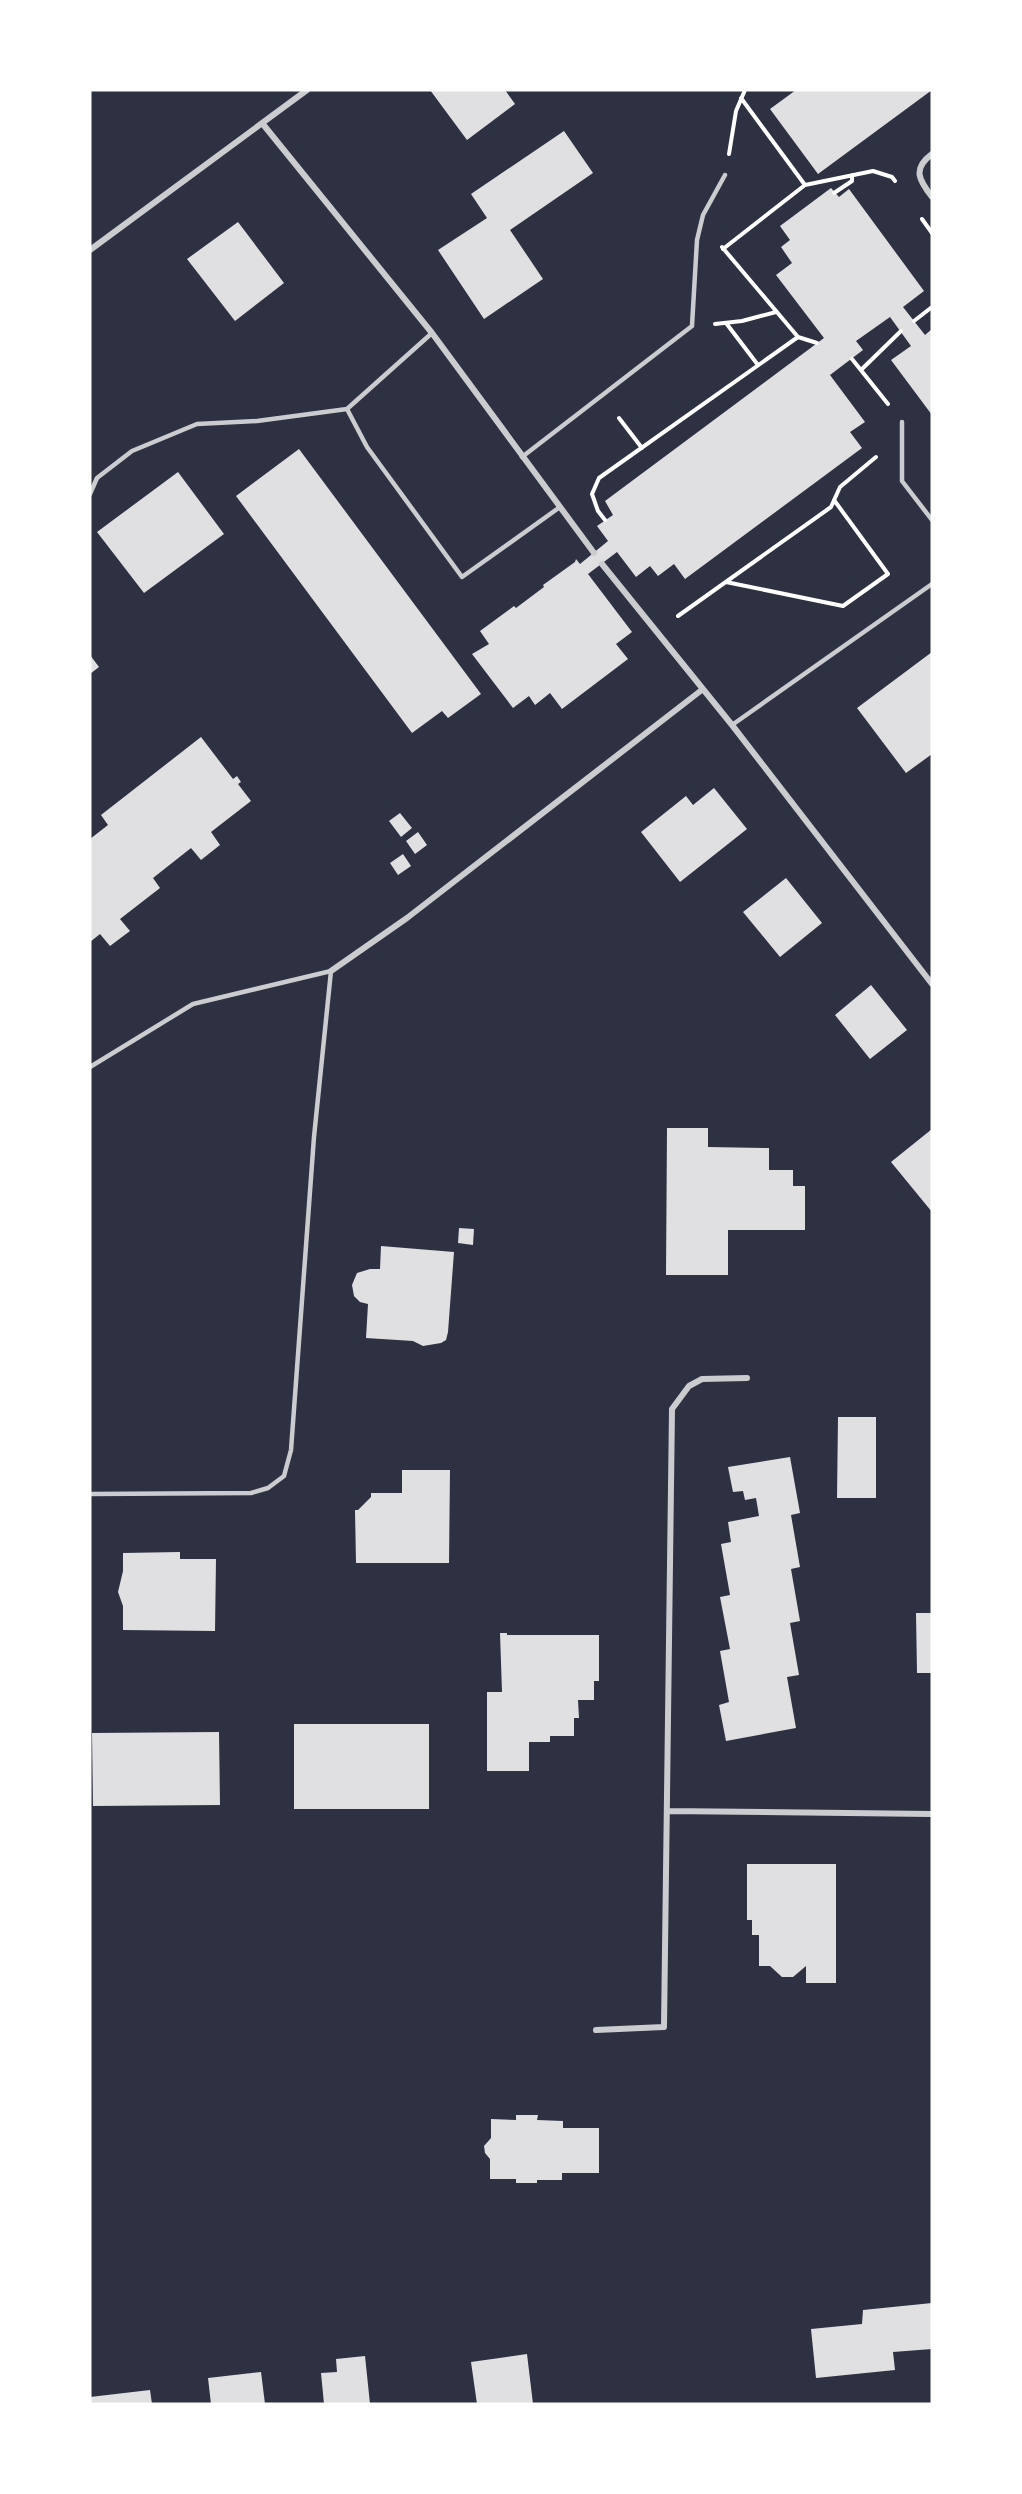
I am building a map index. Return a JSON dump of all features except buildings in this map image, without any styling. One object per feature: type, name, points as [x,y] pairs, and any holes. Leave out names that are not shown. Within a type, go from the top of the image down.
[{"type":"street","points":[[90,250],[307,90]]},
{"type":"street","points":[[262,123],[432,333],[594,553]]},
{"type":"street","points":[[932,154],[922,162],[919,174],[921,182],[932,197]]},
{"type":"street","points":[[602,564],[732,725],[932,984]]},
{"type":"street","points":[[331,971],[407,918],[703,689]]},
{"type":"street","points":[[596,2030],[664,2027],[672,1409],[688,1386],[702,1379],[747,1378]]},
{"type":"street","points":[[667,1811],[932,1814]]},
{"type":"lane","points":[[522,457],[692,326],[697,240],[703,215],[725,175]]},
{"type":"lane","points":[[90,494],[97,478],[132,452],[197,424],[257,421],[347,409],[432,333]]},
{"type":"lane","points":[[347,409],[367,447],[462,577],[560,507]]},
{"type":"lane","points":[[902,422],[902,481],[932,520]]},
{"type":"lane","points":[[732,725],[932,584]]},
{"type":"lane","points":[[90,1067],[193,1004],[331,971],[314,1137],[291,1450],[284,1476],[268,1488],[251,1493],[90,1494]]},
{"type":"path","points":[[725,175],[736,111],[744,90]]},
{"type":"path","points":[[741,98],[805,185]]},
{"type":"path","points":[[723,249],[805,185],[873,171],[892,177],[899,186]]},
{"type":"path","points":[[834,193],[852,180],[852,175]]},
{"type":"path","points":[[919,214],[932,233]]},
{"type":"path","points":[[703,215],[719,220],[718,237],[723,249],[798,337],[817,343]]},
{"type":"path","points":[[914,321],[932,307]]},
{"type":"path","points":[[692,326],[742,321],[776,312]]},
{"type":"path","points":[[726,322],[758,365]]},
{"type":"path","points":[[862,369],[901,331]]},
{"type":"path","points":[[605,520],[598,511],[592,494],[599,478],[798,337]]},
{"type":"path","points":[[620,418],[642,448]]},
{"type":"path","points":[[678,616],[831,507],[840,488],[876,460],[880,441],[902,422]]},
{"type":"path","points":[[726,582],[843,606],[888,574],[834,500]]}]
